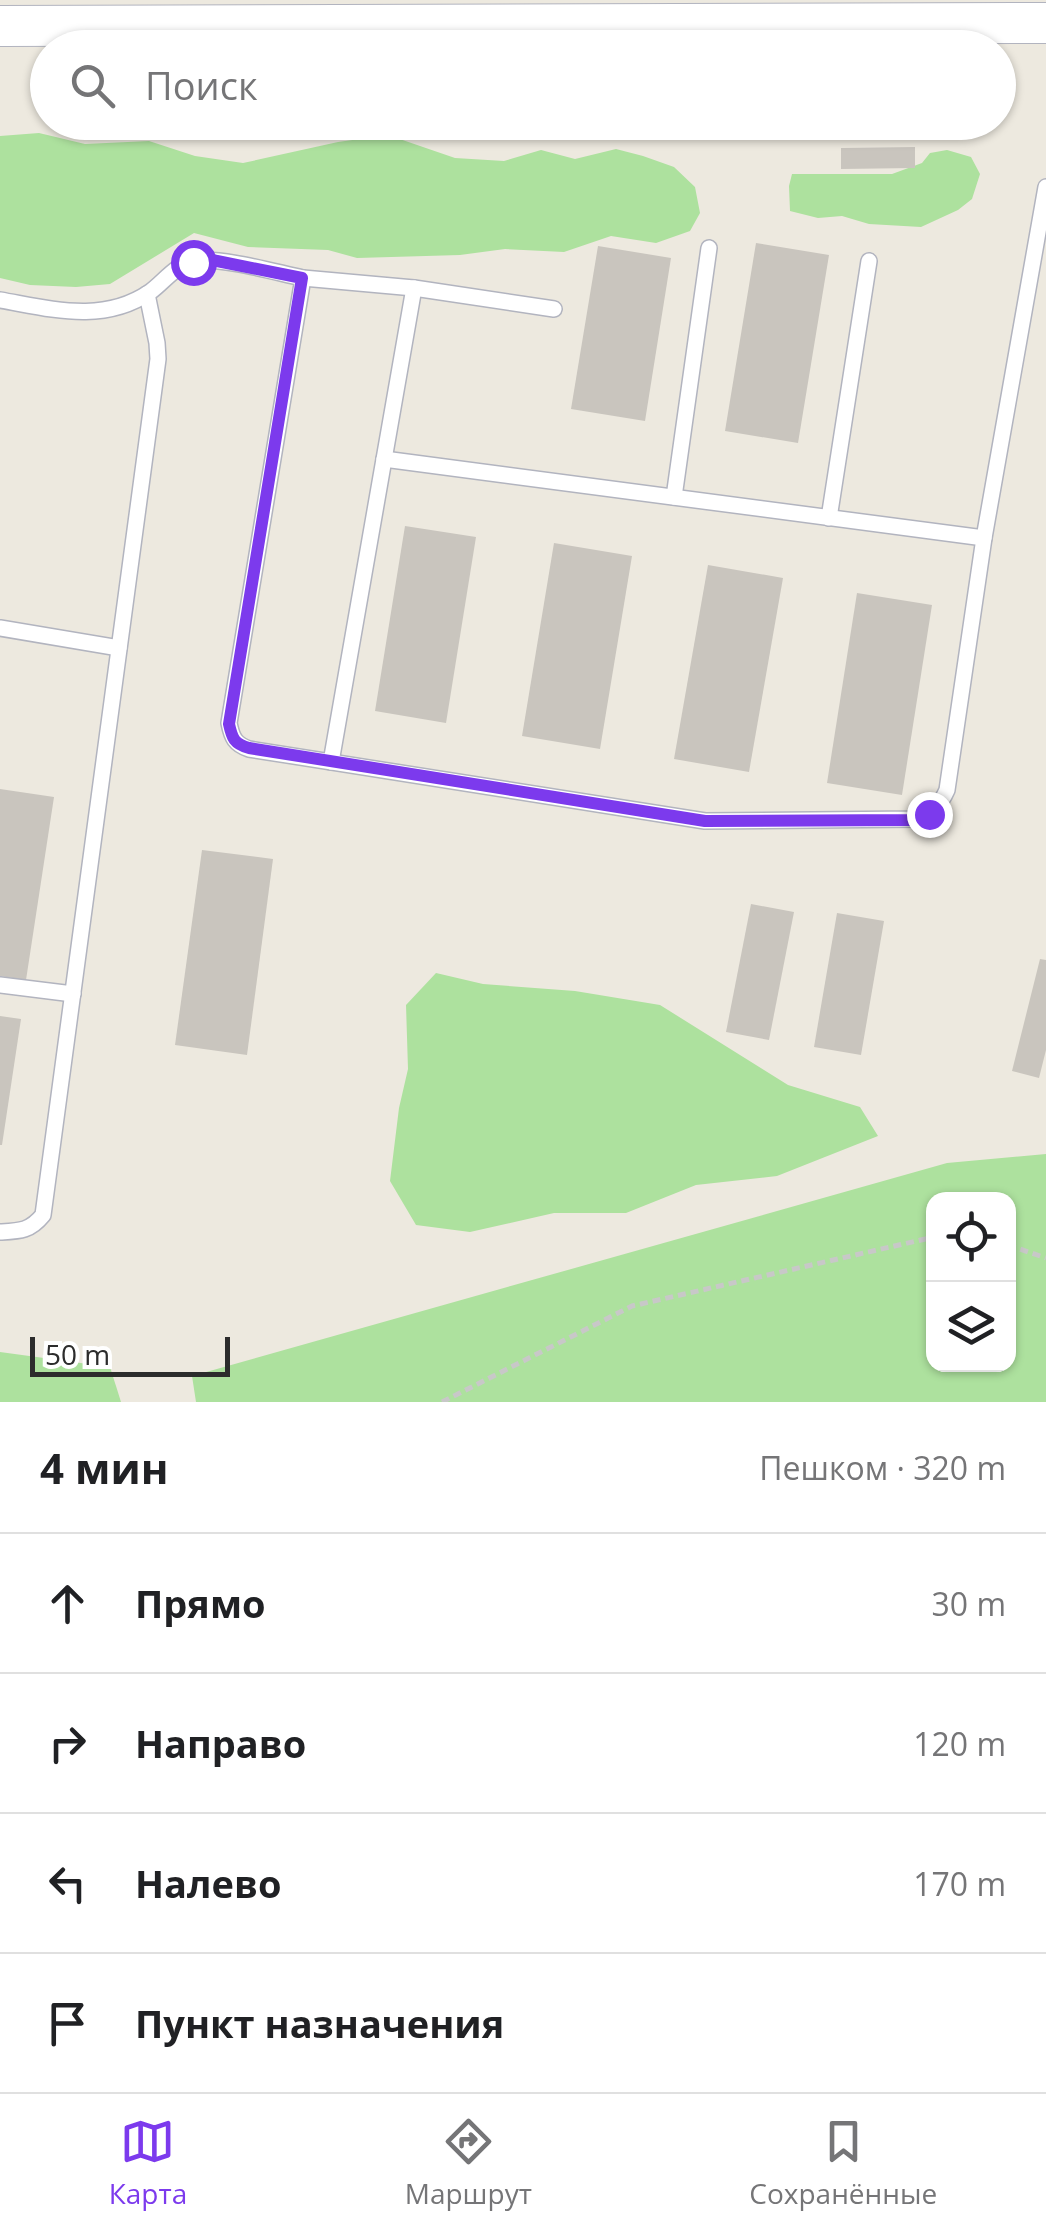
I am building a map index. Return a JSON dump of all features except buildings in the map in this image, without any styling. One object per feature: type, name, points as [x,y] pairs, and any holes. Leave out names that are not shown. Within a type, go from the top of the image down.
[{"type":"street","points":[[0,26],[1042,19]]},
{"type":"lane","points":[[302,278],[229,724],[237,744],[705,821],[915,820],[941,804],[947,790],[984,538],[1046,186]]},
{"type":"lane","points":[[674,497],[709,248]]},
{"type":"lane","points":[[0,300],[71,312],[114,310],[147,294],[179,267],[212,260],[302,278],[414,288],[554,309]]},
{"type":"lane","points":[[829,518],[868,261]]},
{"type":"lane","points":[[331,762],[414,288]]},
{"type":"lane","points":[[0,1232],[33,1227],[43,1216],[158,358],[147,294]]},
{"type":"lane","points":[[384,459],[984,538]]},
{"type":"lane","points":[[0,628],[119,648]]},
{"type":"lane","points":[[0,984],[73,994]]},
{"type":"path","points":[[442,1402],[632,1306],[926,1239]]},
{"type":"path","points":[[1016,1248],[1046,1258]]},
{"type":"green space","points":[[30,134],[30,140],[85,144],[149,141],[195,156],[243,163],[352,140],[403,140],[455,158],[504,161],[541,150],[575,159],[616,149],[674,167],[695,187],[700,213],[690,231],[656,243],[611,236],[564,252],[505,249],[460,255],[357,258],[328,250],[248,247],[194,233],[110,284],[30,285],[0,278],[0,136]]},
{"type":"green space","points":[[947,150],[971,157],[980,174],[972,199],[921,227],[869,224],[842,216],[818,218],[790,211],[792,174],[892,174],[922,163],[930,153]]},
{"type":"green space","points":[[436,973],[483,984],[575,991],[660,1005],[788,1085],[860,1107],[878,1136],[777,1176],[696,1185],[626,1213],[554,1213],[470,1232],[416,1225],[390,1181],[408,1069],[406,1005]]},
{"type":"green space","points":[[1046,1154],[1046,1402],[196,1402],[192,1376],[947,1163]]},
{"type":"green space","points":[[0,1352],[110,1367],[121,1402],[0,1402]]},
{"type":"route","points":[[193,262],[212,260],[302,278],[229,724],[237,744],[705,821],[915,820],[929,814]]}]
